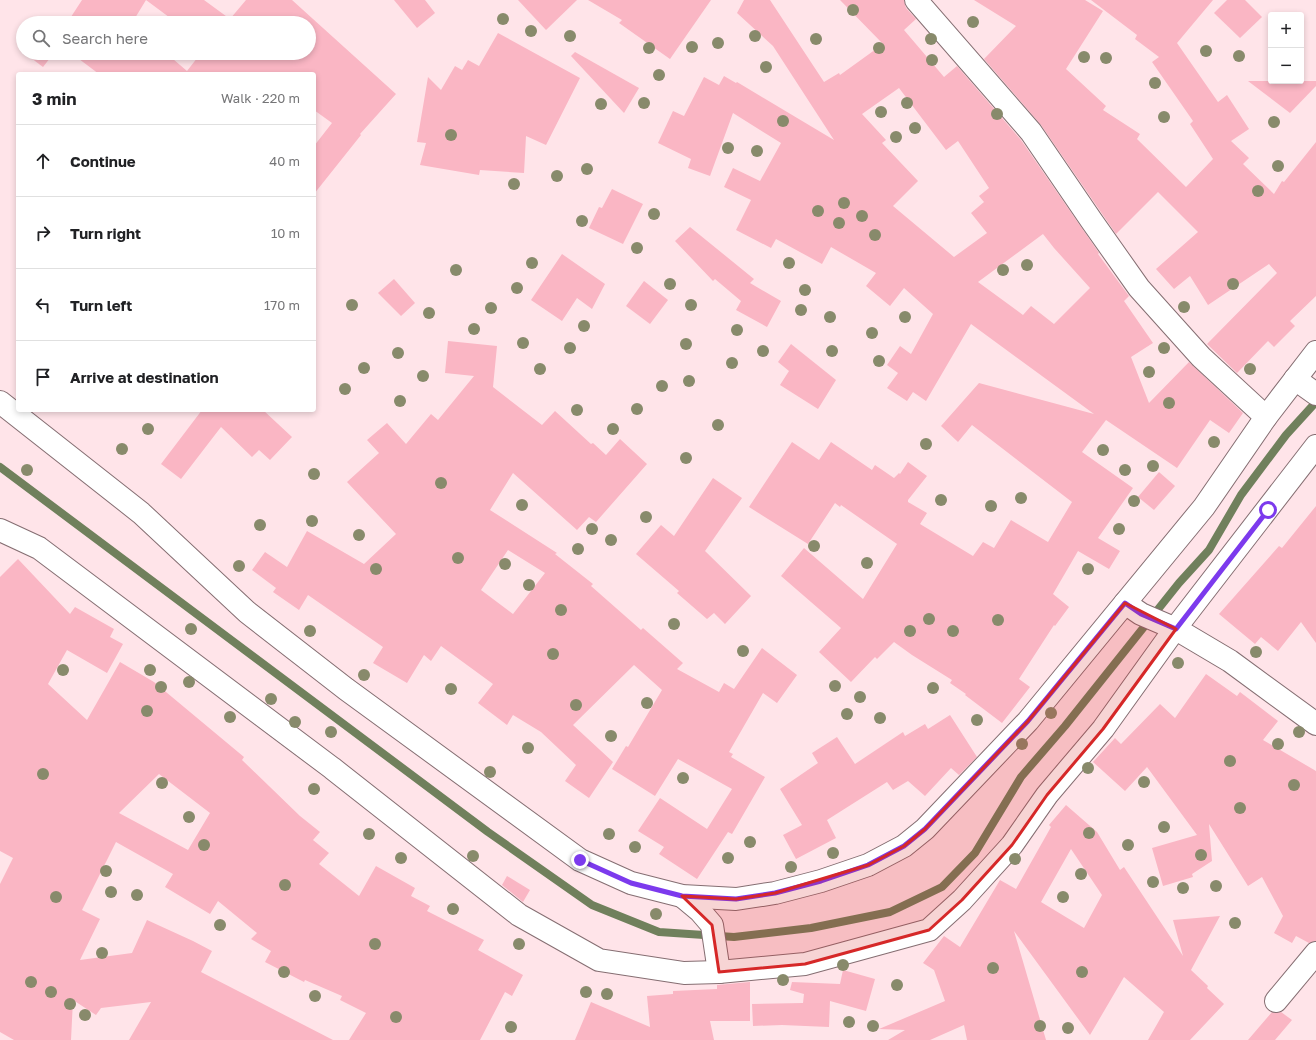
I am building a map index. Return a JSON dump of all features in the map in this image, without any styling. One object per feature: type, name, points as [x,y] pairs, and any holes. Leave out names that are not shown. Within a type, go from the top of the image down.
[{"type":"street","points":[[916,0],[1032,132],[1090,220],[1139,288],[1201,357],[1266,417]]},
{"type":"street","points":[[0,402],[141,513],[247,612],[346,689],[574,856],[631,883],[682,896],[736,899],[775,893],[821,881],[868,865],[904,846],[925,829],[1028,721],[1125,603],[1204,506],[1266,417],[1316,352]]},
{"type":"street","points":[[1295,379],[1316,394]]},
{"type":"street","points":[[0,530],[39,548],[332,768],[519,915],[599,960],[684,973],[719,972],[805,964],[929,930],[962,900],[1012,845],[1047,795],[1103,729],[1176,629],[1316,446]]},
{"type":"street","points":[[1125,603],[1141,614],[1176,629],[1230,661],[1316,724]]},
{"type":"street","points":[[682,896],[700,911],[712,924],[719,972]]},
{"type":"street","points":[[712,924],[724,909],[736,899]]},
{"type":"street","points":[[1276,1001],[1316,953]]},
{"type":"highlighted area","points":[[1125,603],[1176,629],[1103,729],[1047,795],[1012,845],[962,900],[929,930],[805,964],[719,972],[712,925],[682,896],[736,899],[775,893],[868,865],[904,846],[925,829],[1028,721]]},
{"type":"building","points":[[82,0],[146,0],[136,16],[72,16]]},
{"type":"building","points":[[146,0],[204,0],[226,16],[168,16]]},
{"type":"building","points":[[246,0],[292,0],[310,16],[233,16]]},
{"type":"building","points":[[394,0],[425,0],[435,13],[417,28]]},
{"type":"building","points":[[518,0],[577,0],[546,30]]},
{"type":"building","points":[[588,0],[711,0],[670,59],[619,23],[622,20]]},
{"type":"building","points":[[744,0],[770,0],[824,82],[839,73],[840,75],[883,44],[840,0],[904,0],[906,8],[916,19],[904,30],[944,77],[957,66],[1021,140],[1099,253],[1098,254],[1129,296],[1124,301],[1153,343],[1131,357],[1149,403],[1189,362],[1243,413],[1229,433],[1210,420],[1177,468],[1106,420],[1082,452],[1133,488],[1098,538],[1120,551],[1109,569],[1078,551],[1053,594],[1069,607],[1055,626],[1054,625],[1019,679],[1030,687],[1002,723],[950,683],[952,680],[894,642],[877,659],[875,657],[851,682],[819,652],[841,628],[781,576],[804,548],[863,599],[897,544],[841,505],[840,507],[835,503],[808,544],[749,507],[792,442],[819,460],[831,442],[872,470],[875,465],[894,478],[899,473],[900,474],[908,462],[927,476],[908,500],[908,502],[927,513],[920,524],[973,556],[983,542],[994,548],[1011,520],[1048,542],[1072,502],[972,425],[958,442],[941,426],[979,383],[1094,414],[971,324],[926,401],[913,392],[907,401],[887,388],[898,373],[887,365],[900,346],[911,354],[933,314],[904,288],[890,306],[866,286],[876,273],[831,247],[822,264],[776,239],[771,248],[736,230],[751,200],[724,187],[733,168],[760,181],[781,143],[733,113],[710,176],[688,168],[691,159],[658,143],[673,111],[684,116],[704,77],[719,85],[724,76],[736,83],[737,82],[834,140],[773,46],[737,13]],"holes":[[[899,88],[946,150],[958,141],[989,188],[979,196],[984,202],[971,213],[987,233],[954,257],[893,206],[918,181],[882,143],[886,140],[862,114]],[[1043,234],[1090,288],[1054,324],[1031,306],[1023,315],[978,282]]]},
{"type":"building","points":[[974,0],[1085,0],[1103,11],[1066,69],[1106,106],[1103,110],[1140,134],[1137,139],[1186,187],[1213,159],[1190,124],[1193,121],[1152,62],[1159,57],[1135,39],[1137,35],[1091,0],[1213,0],[1177,43],[1218,102],[1227,95],[1249,129],[1231,141],[1249,158],[1243,164],[1274,194],[1282,181],[1284,182],[1316,142],[1316,296],[1290,321],[1295,326],[1274,347],[1268,341],[1237,373],[1207,344],[1277,273],[1269,264],[1208,305],[1190,276],[1174,289],[1156,269],[1198,232],[1158,192],[1116,234],[1041,125],[984,59],[1016,26]]},
{"type":"building","points":[[1227,0],[1245,0],[1262,17],[1240,38],[1214,13]]},
{"type":"building","points":[[316,22],[396,94],[360,134],[361,135],[316,191],[316,143],[332,123],[316,111],[316,72],[96,72],[80,60],[174,60],[187,71],[196,60],[316,60]]},
{"type":"building","points":[[498,33],[580,78],[546,145],[526,136],[524,173],[480,170],[479,175],[420,165],[426,143],[417,142],[428,77],[441,90],[455,66],[462,70],[468,60],[479,66]]},
{"type":"building","points":[[575,52],[639,88],[624,113],[571,56]]},
{"type":"building","points":[[34,60],[48,60],[43,67]]},
{"type":"building","points":[[1248,81],[1268,81],[1268,84],[1304,84],[1304,81],[1316,81],[1316,86],[1290,113]]},
{"type":"building","points":[[612,189],[643,204],[623,244],[589,228],[599,207],[602,208]]},
{"type":"building","points":[[690,227],[754,279],[750,283],[781,301],[767,327],[736,310],[741,301],[715,279],[713,281],[675,241]]},
{"type":"building","points":[[562,254],[605,284],[592,309],[577,298],[562,321],[531,300]]},
{"type":"building","points":[[394,279],[415,303],[401,316],[378,293]]},
{"type":"building","points":[[644,281],[668,300],[650,324],[626,306]]},
{"type":"building","points":[[448,341],[497,346],[493,387],[542,425],[555,411],[591,444],[593,443],[606,455],[620,439],[647,464],[596,522],[589,517],[577,530],[513,473],[490,510],[557,553],[555,554],[593,584],[591,586],[641,630],[643,628],[683,663],[677,669],[719,692],[724,683],[734,689],[762,648],[797,675],[777,703],[763,693],[729,752],[733,754],[731,757],[765,777],[732,834],[728,832],[697,879],[659,854],[664,847],[638,831],[660,798],[707,829],[732,789],[678,759],[655,796],[612,769],[626,746],[628,747],[662,690],[634,665],[573,725],[613,762],[589,798],[565,781],[576,765],[541,732],[513,715],[507,725],[478,703],[493,684],[441,646],[431,661],[424,655],[407,683],[373,663],[383,647],[308,595],[299,610],[273,592],[276,588],[252,570],[265,552],[287,567],[307,531],[364,564],[396,534],[347,482],[379,453],[367,440],[387,423],[406,444],[431,414],[438,420],[474,376],[445,373]],"holes":[[[508,550],[545,573],[513,614],[481,590]]]},
{"type":"building","points":[[791,344],[836,380],[818,409],[780,385],[789,371],[778,362]]},
{"type":"building","points":[[200,412],[265,412],[292,437],[270,460],[259,450],[252,457],[221,427],[181,479],[161,464]]},
{"type":"building","points":[[1159,472],[1175,486],[1154,510],[1138,497]]},
{"type":"building","points":[[713,478],[742,498],[705,551],[751,596],[725,624],[714,613],[707,619],[677,593],[679,591],[636,554],[661,525],[674,536]]},
{"type":"building","points":[[1316,506],[1316,643],[1301,622],[1278,651],[1261,637],[1255,644],[1219,614],[1279,546],[1282,548]]},
{"type":"building","points":[[18,559],[70,614],[75,607],[114,629],[110,637],[123,644],[107,673],[67,650],[48,684],[87,720],[120,662],[154,682],[244,757],[242,760],[300,816],[320,832],[313,840],[329,853],[319,864],[359,896],[376,866],[415,888],[411,896],[430,906],[427,911],[484,940],[478,950],[523,975],[512,996],[505,992],[480,1040],[349,1040],[366,1013],[340,1000],[342,996],[305,980],[304,982],[265,962],[271,951],[251,939],[257,933],[218,901],[210,914],[165,887],[173,874],[116,842],[82,910],[100,919],[80,960],[132,953],[147,920],[212,951],[201,972],[333,1040],[129,1040],[151,1002],[101,1008],[96,1015],[73,1000],[71,1040],[14,1040],[0,1032],[0,884],[13,858],[0,851],[0,577]],"holes":[[[159,774],[210,813],[188,850],[119,813]]]},
{"type":"building","points":[[1206,674],[1237,696],[1240,692],[1278,721],[1263,740],[1316,771],[1316,941],[1309,943],[1296,936],[1292,943],[1274,933],[1283,916],[1262,877],[1248,886],[1209,824],[1212,861],[1192,874],[1193,877],[1163,886],[1152,848],[1197,835],[1147,767],[1125,791],[1093,762],[1115,738],[1121,744],[1160,704],[1175,718]]},
{"type":"building","points":[[950,715],[977,757],[959,775],[951,768],[925,796],[908,781],[893,790],[887,782],[827,820],[836,838],[796,859],[783,835],[802,825],[780,789],[818,763],[812,753],[837,737],[855,764],[903,732],[905,736],[925,724],[928,729]]},
{"type":"building","points":[[1066,805],[1097,832],[1120,870],[1124,867],[1183,956],[1173,920],[1220,916],[1191,970],[1224,1004],[1190,1040],[1148,1040],[1164,1012],[1124,977],[1090,1035],[1014,931],[1046,1040],[967,1040],[964,1025],[930,1040],[888,1040],[905,1030],[879,1029],[945,1001],[934,970],[923,963],[944,936],[960,947],[1000,880],[1016,889],[1051,827],[1049,825]],"holes":[[[1071,849],[1102,895],[1084,928],[1041,902]]]},
{"type":"building","points":[[507,876],[530,890],[523,902],[502,885]]},
{"type":"building","points":[[843,970],[875,979],[866,1011],[830,1001],[829,1027],[782,1025],[753,1026],[752,1004],[803,1003],[804,994],[790,990],[792,982],[840,984]]},
{"type":"building","points":[[750,982],[750,1021],[710,1021],[714,1040],[575,1040],[591,1002],[650,1027],[647,996],[673,994],[673,991],[717,989],[717,985]]},
{"type":"building","points":[[1272,1012],[1281,1012],[1292,1020],[1275,1040],[1248,1040]]},
{"type":"waterway","points":[[0,467],[488,832],[592,905],[659,932],[734,937],[811,928],[890,912],[942,887],[975,853],[1021,777],[1065,726],[1179,583],[1209,550],[1241,495],[1286,435],[1316,402]]},
{"type":"route","points":[[580,860],[631,883],[682,896],[736,899],[775,893],[821,881],[868,865],[904,846],[925,829],[968,786],[1028,721],[1125,603],[1141,614],[1176,629],[1268,510]]}]
